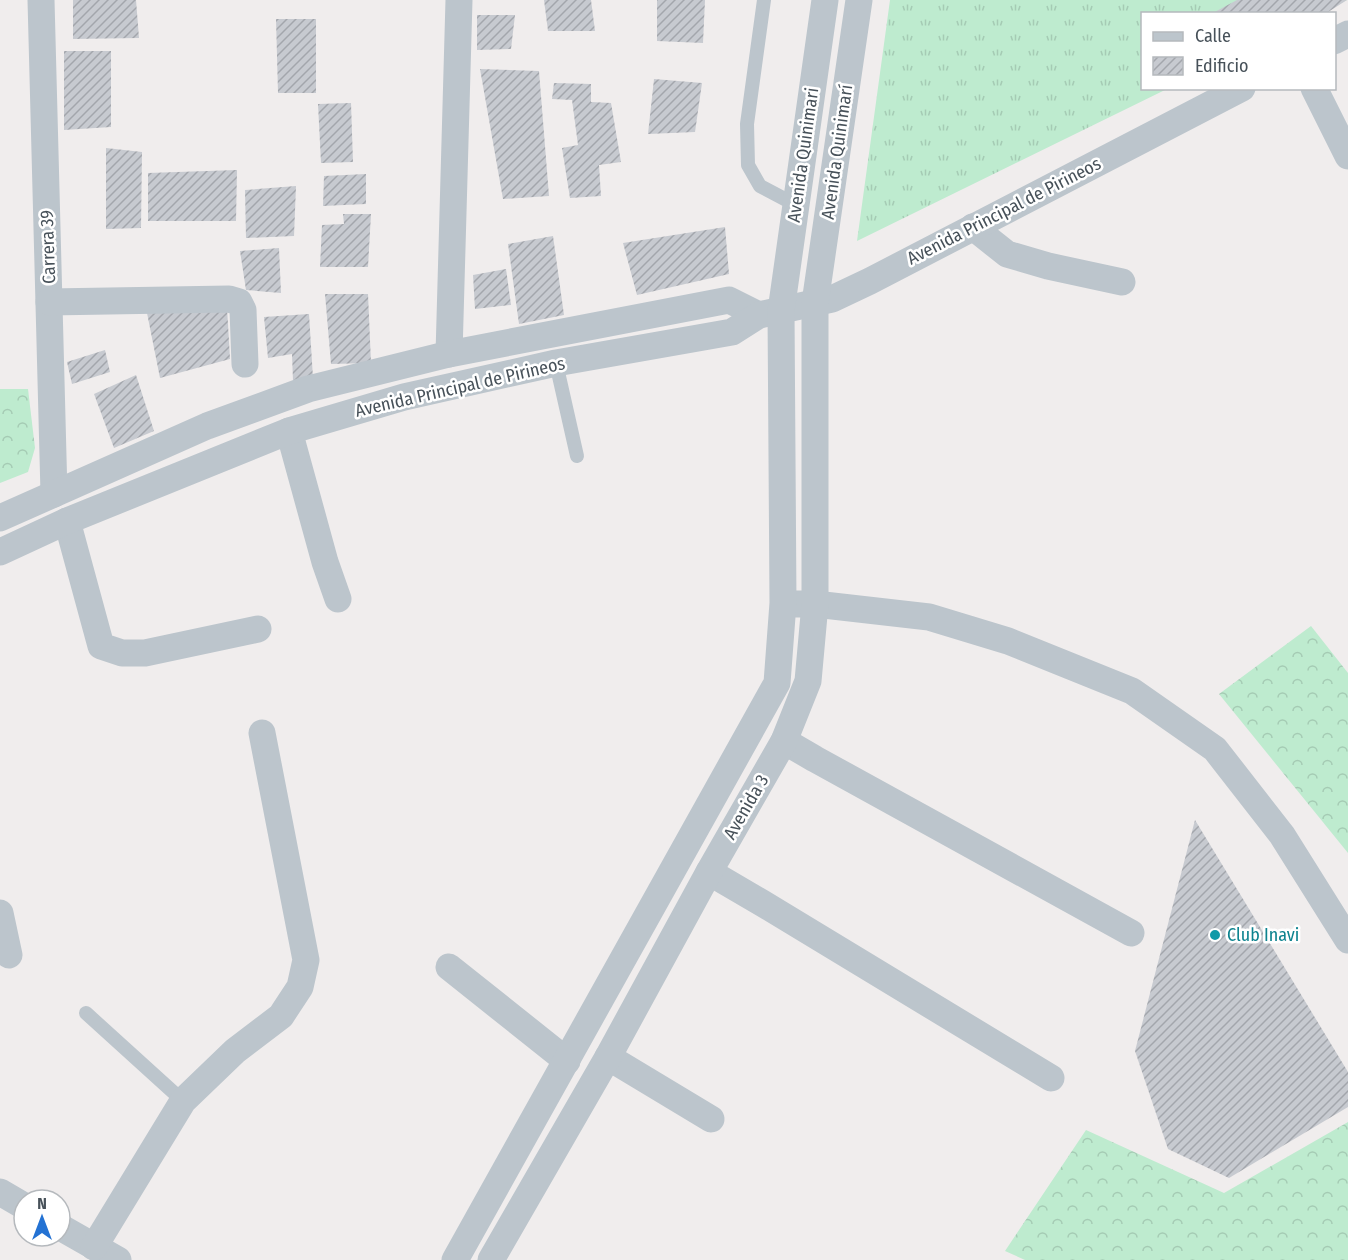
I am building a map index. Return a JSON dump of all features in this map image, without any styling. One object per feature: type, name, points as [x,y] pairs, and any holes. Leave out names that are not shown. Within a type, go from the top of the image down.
[{"type":"street","name":"Carrera 39","points":[[41,0],[54,494]]},
{"type":"street","points":[[449,354],[459,0]]},
{"type":"street","name":"Avenida Quinimari","points":[[770,313],[796,205],[825,0]]},
{"type":"street","name":"Avenida Quinimarí","points":[[815,303],[859,0]]},
{"type":"street","name":"Avenida Principal de Pirineos","points":[[0,552],[67,521],[289,431],[404,397],[556,363],[732,332],[770,313],[832,299],[1238,90]]},
{"type":"street","points":[[1315,90],[1348,156]]},
{"type":"street","points":[[974,227],[1007,254],[1048,266],[1122,282]]},
{"type":"street","points":[[49,302],[230,299],[239,302],[243,310],[245,364]]},
{"type":"street","name":"Avenida Principal de Pirineos","points":[[0,518],[207,426],[308,389],[449,354],[729,300],[770,313]]},
{"type":"street","name":"Avenida 3","points":[[491,1260],[608,1057],[784,741],[808,681],[815,604],[815,303]]},
{"type":"street","name":"Avenida 3","points":[[455,1260],[777,683],[783,603],[770,313]]},
{"type":"street","points":[[289,431],[325,562],[338,599]]},
{"type":"street","points":[[67,521],[101,646],[122,653],[145,653],[258,629]]},
{"type":"street","points":[[783,603],[815,604],[929,617],[1008,641],[1132,691],[1215,749],[1282,835],[1348,940]]},
{"type":"street","points":[[94,1247],[183,1101],[235,1051],[281,1016],[300,987],[306,960],[262,733]]},
{"type":"street","points":[[784,741],[1131,933]]},
{"type":"street","points":[[709,872],[1051,1078]]},
{"type":"street","points":[[0,913],[9,955]]},
{"type":"street","points":[[449,967],[567,1061]]},
{"type":"street","points":[[608,1057],[711,1119]]},
{"type":"street","points":[[72,1234],[118,1260]]},
{"type":"lane","points":[[765,0],[747,124],[748,165],[760,186],[796,205]]},
{"type":"lane","points":[[556,363],[577,456]]},
{"type":"lane","points":[[86,1012],[183,1101]]},
{"type":"green space","points":[[890,0],[1347,0],[1321,12],[1141,12],[1141,90],[1165,90],[857,241]]},
{"type":"green space","points":[[0,389],[28,389],[35,448],[28,472],[0,483]]},
{"type":"green space","points":[[1311,626],[1348,673],[1348,853],[1219,694]]},
{"type":"green space","points":[[1348,1122],[1348,1260],[1025,1260],[1005,1251],[1086,1130],[1224,1193]]},
{"type":"building","points":[[73,0],[136,0],[139,38],[73,39]]},
{"type":"building","points":[[544,0],[591,0],[595,31],[548,31]]},
{"type":"building","points":[[657,0],[705,0],[703,43],[657,41]]},
{"type":"building","points":[[1237,0],[1347,0],[1328,12],[1215,12]]},
{"type":"building","points":[[477,15],[515,15],[511,49],[477,50]]},
{"type":"building","points":[[276,19],[316,19],[316,93],[278,93]]},
{"type":"building","points":[[64,51],[111,51],[111,127],[64,130]]},
{"type":"building","points":[[480,69],[539,71],[549,196],[503,199]]},
{"type":"building","points":[[654,79],[702,83],[695,132],[648,134]]},
{"type":"building","points":[[554,83],[591,84],[591,102],[611,103],[621,162],[599,165],[601,196],[570,198],[562,148],[578,145],[572,100],[552,99]]},
{"type":"building","points":[[351,103],[353,162],[321,163],[318,104]]},
{"type":"building","points":[[106,148],[142,152],[141,228],[106,229]]},
{"type":"building","points":[[237,170],[236,221],[148,221],[148,173]]},
{"type":"building","points":[[366,174],[366,204],[323,206],[324,176]]},
{"type":"building","points":[[296,186],[294,236],[246,238],[245,190]]},
{"type":"building","points":[[343,214],[371,214],[368,267],[320,267],[322,225],[344,224]]},
{"type":"building","points":[[725,227],[729,274],[637,295],[623,243]]},
{"type":"building","points":[[553,236],[564,315],[519,324],[508,244]]},
{"type":"building","points":[[279,248],[281,293],[246,290],[240,251]]},
{"type":"building","points":[[506,269],[511,305],[475,309],[473,275]]},
{"type":"building","points":[[325,294],[368,294],[371,363],[331,364]]},
{"type":"building","points":[[227,307],[230,359],[160,378],[147,313]]},
{"type":"building","points":[[309,314],[313,378],[293,381],[292,354],[268,358],[264,317]]},
{"type":"building","points":[[105,350],[110,372],[72,384],[67,362]]},
{"type":"building","points":[[136,375],[154,431],[114,448],[94,394]]},
{"type":"building","name":"Club Inavi","points":[[1195,820],[1348,1072],[1348,1107],[1229,1178],[1168,1149],[1135,1051]]},
{"type":"place","name":"Club Inavi","points":[[1215,935]]}]
